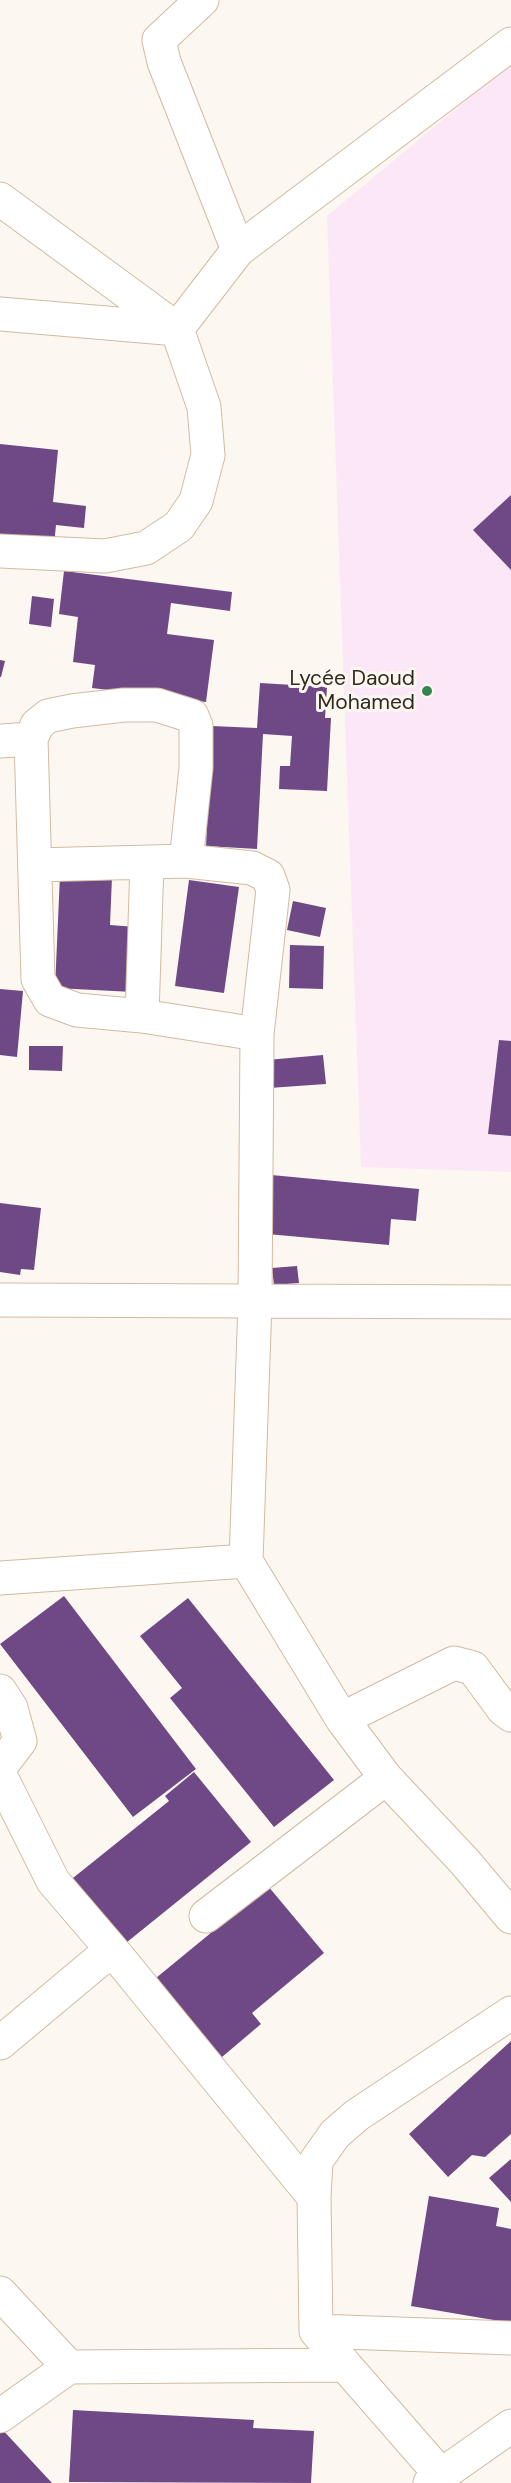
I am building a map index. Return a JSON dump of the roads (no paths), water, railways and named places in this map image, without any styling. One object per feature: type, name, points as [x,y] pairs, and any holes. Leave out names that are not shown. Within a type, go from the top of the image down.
[{"type":"street","points":[[202,0],[159,40],[164,62],[238,250]]},
{"type":"street","points":[[177,329],[238,250],[511,44]]},
{"type":"street","points":[[0,199],[177,329],[204,407],[208,455],[196,501],[179,526],[146,548],[105,556],[0,551]]},
{"type":"street","points":[[0,314],[177,329]]},
{"type":"street","points":[[186,861],[196,768],[196,726],[192,716],[157,705],[124,705],[72,711],[48,716],[15,740],[36,865],[38,979],[50,1000],[77,1010],[142,1016],[257,1034]]},
{"type":"street","points":[[36,865],[186,861],[252,868],[268,876],[273,890],[257,1034],[255,1302],[246,1561],[342,1719],[386,1778],[465,1862],[511,1917]]},
{"type":"street","points":[[142,1016],[147,863]]},
{"type":"street","points":[[0,1300],[511,1302]]},
{"type":"street","points":[[0,1578],[246,1561]]},
{"type":"street","points":[[342,1719],[454,1663],[473,1668],[503,1709],[511,1715]]},
{"type":"street","points":[[0,1691],[11,1708],[20,1741],[0,1767]]},
{"type":"street","points":[[0,1775],[53,1881],[314,2197]]},
{"type":"street","points":[[206,1916],[386,1778]]},
{"type":"street","points":[[0,2043],[98,1961],[107,1956],[118,1957]]},
{"type":"street","points":[[511,2013],[357,2115],[335,2134],[316,2161],[314,2197],[316,2331],[436,2479],[511,2426]]},
{"type":"street","points":[[0,2293],[69,2367]]},
{"type":"street","points":[[316,2331],[511,2338]]},
{"type":"street","points":[[0,2416],[69,2367],[345,2365]]},
{"type":"place","name":"Lycée Daoud Mohamed","points":[[427,691]]}]
